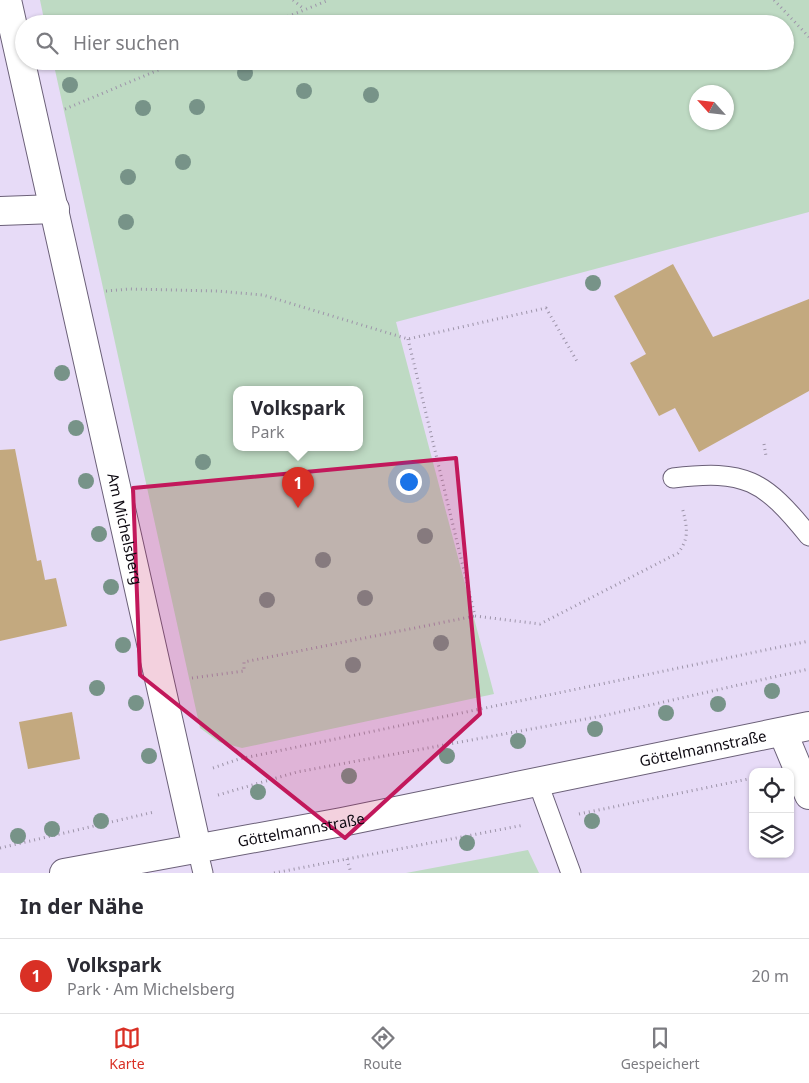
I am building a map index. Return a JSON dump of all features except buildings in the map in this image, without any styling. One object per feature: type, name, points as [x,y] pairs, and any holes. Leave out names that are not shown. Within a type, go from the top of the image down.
[{"type":"street","name":"Am Michelsberg","points":[[7,0],[15,35]]},
{"type":"street","name":"Am Michelsberg","points":[[23,70],[200,860]]},
{"type":"street","points":[[0,211],[55,209]]},
{"type":"street","name":"Göttelmannstraße","points":[[64,873],[200,860],[342,822],[783,733],[809,726]]},
{"type":"street","points":[[783,733],[809,795]]},
{"type":"lane","points":[[673,478],[726,474],[747,480],[772,494],[809,536]]},
{"type":"lane","points":[[538,783],[571,873]]},
{"type":"path","points":[[293,0],[304,9]]},
{"type":"path","points":[[290,15],[329,0]]},
{"type":"path","points":[[774,0],[788,15]]},
{"type":"path","points":[[794,21],[809,37]]},
{"type":"path","points":[[58,112],[158,70]]},
{"type":"path","points":[[98,292],[130,289],[217,291],[263,295],[408,339],[546,308],[578,363]]},
{"type":"path","points":[[408,339],[475,616]]},
{"type":"path","points":[[184,679],[244,670],[244,662],[475,616],[540,624],[678,553],[686,542],[687,525],[673,478]]},
{"type":"path","points":[[207,770],[239,759],[809,641]]},
{"type":"path","points":[[217,796],[297,772],[602,716],[809,669]]},
{"type":"path","points":[[274,873],[550,820],[749,779]]},
{"type":"path","points":[[0,848],[136,818]]},
{"type":"highlighted area","points":[[456,458],[480,714],[345,838],[140,675],[133,488]]},
{"type":"green space","points":[[40,0],[809,0],[809,212],[396,322],[494,694],[242,748],[219,742],[200,728],[55,70],[794,70],[794,15],[43,15]]},
{"type":"green space","points":[[528,850],[539,873],[406,873]]},
{"type":"place","name":"Volkspark","points":[[298,508]]}]
